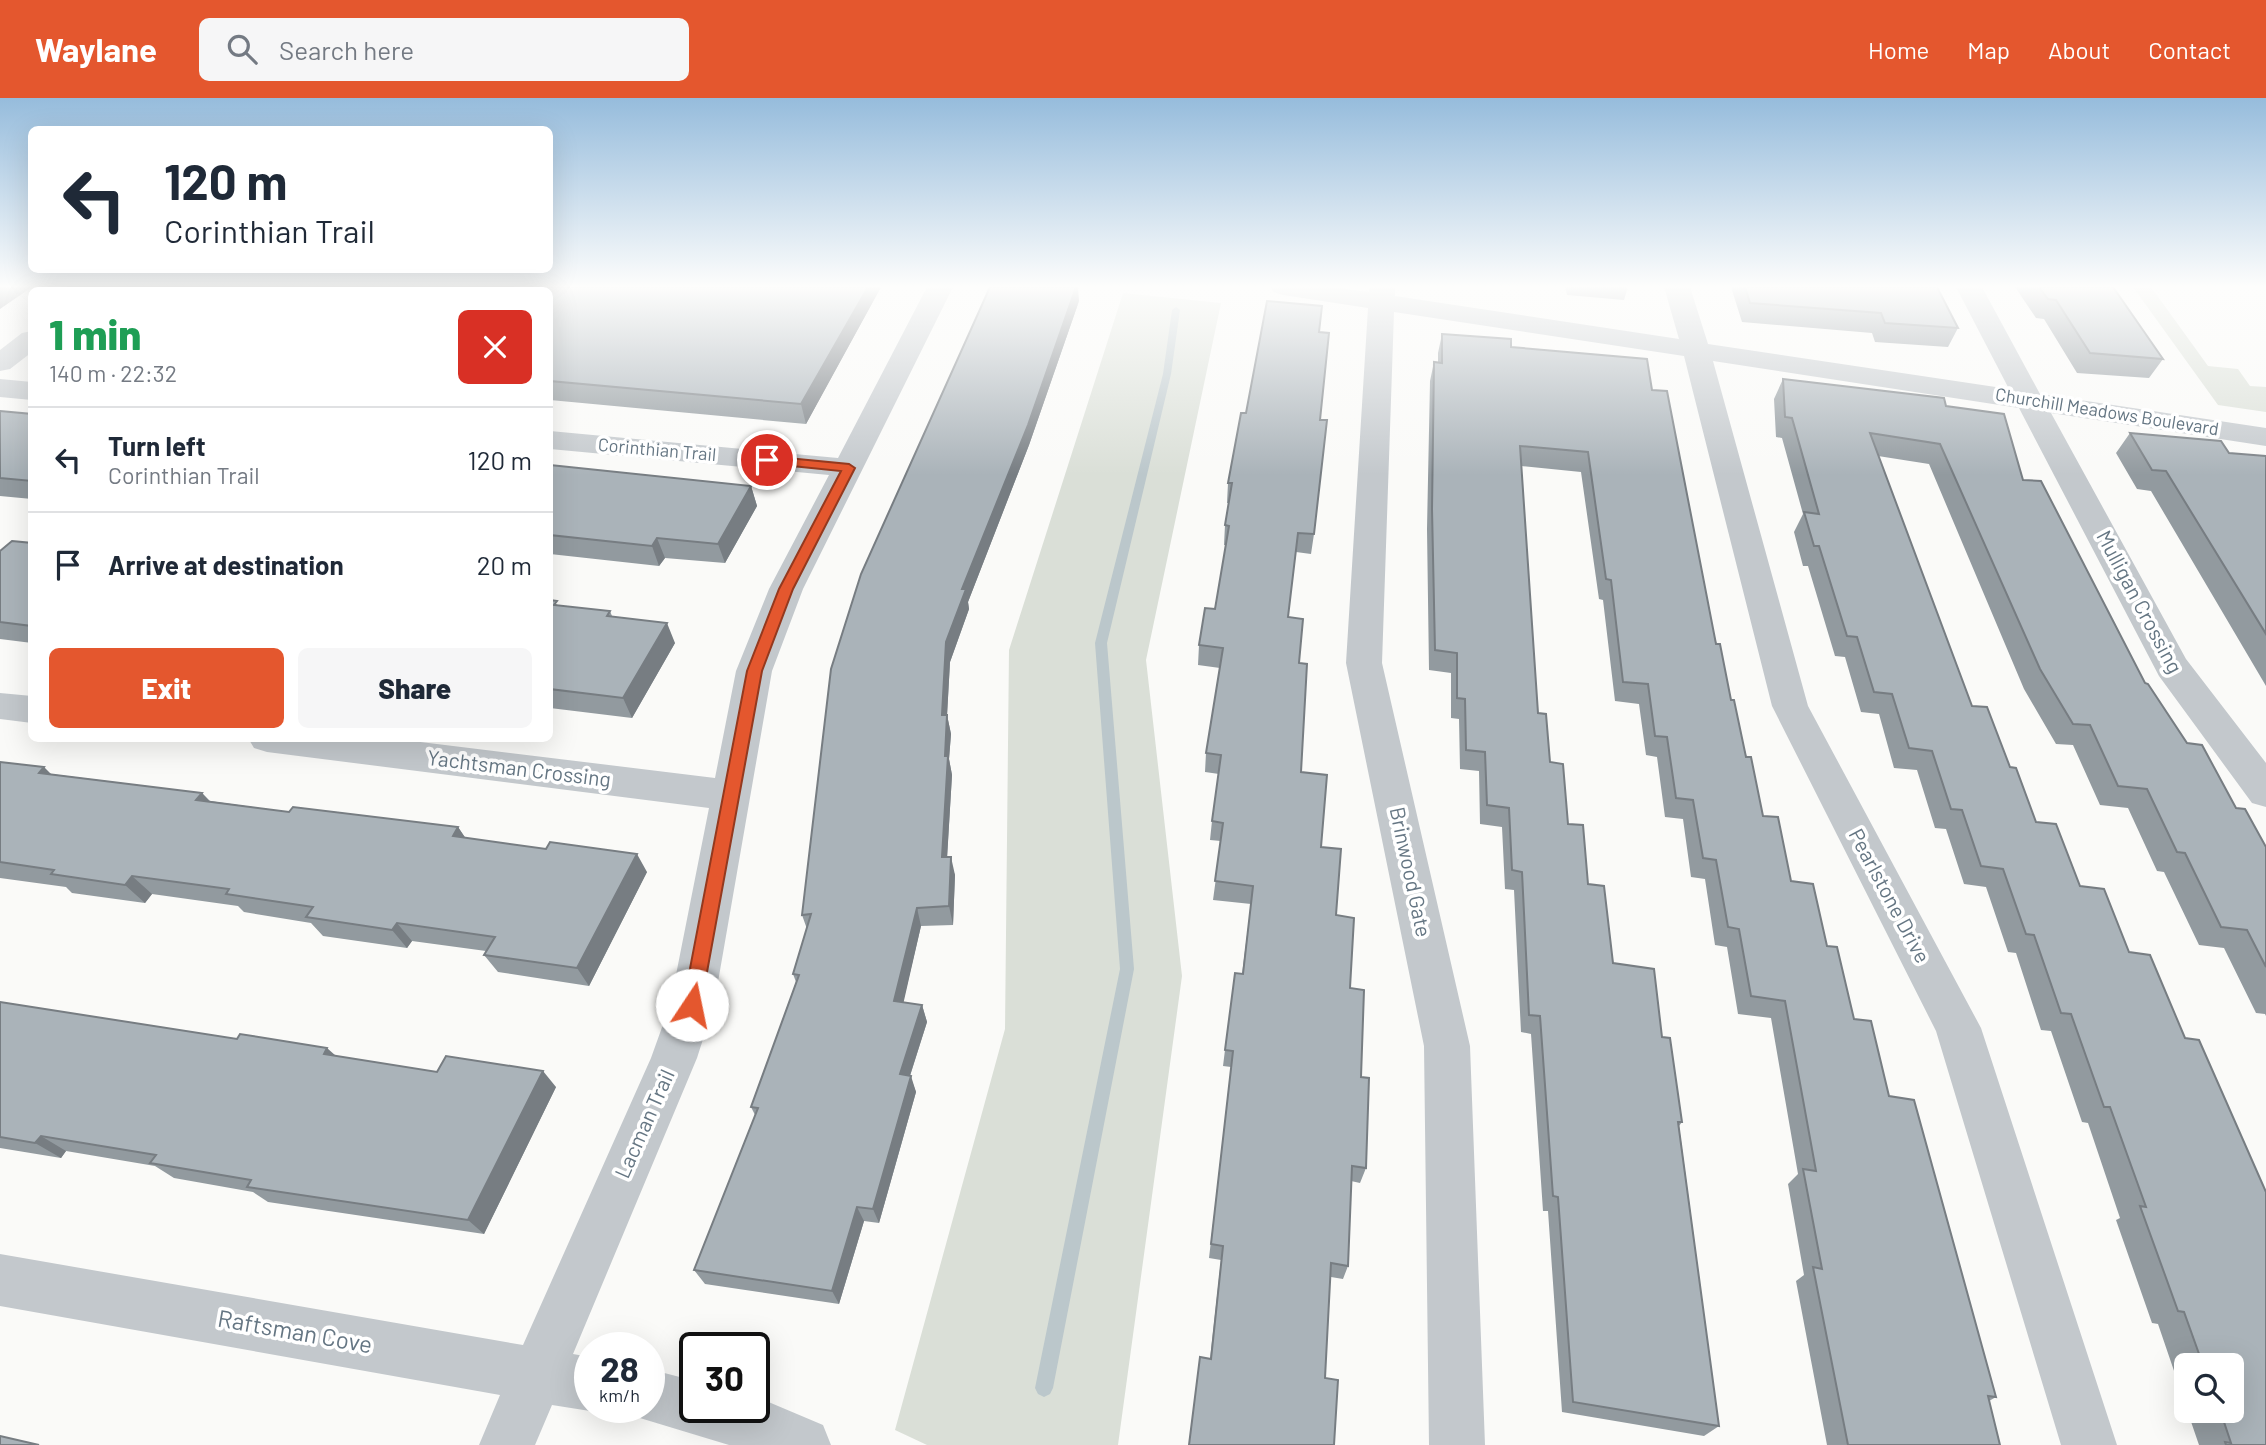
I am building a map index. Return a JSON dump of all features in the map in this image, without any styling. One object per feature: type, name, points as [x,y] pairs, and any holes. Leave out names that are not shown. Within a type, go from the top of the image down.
[{"type":"street","points":[[0,363],[18,350]]},
{"type":"street","name":"Lacman Trail","points":[[507,1445],[674,1058],[688,1018],[754,671],[766,636],[786,589],[908,350]]},
{"type":"street","name":"Brinwood Gate","points":[[1379,350],[1364,663],[1447,1046],[1457,1445]]},
{"type":"street","name":"Pearlstone Drive","points":[[1695,350],[1790,706],[1958,1028],[2089,1445]]},
{"type":"street","name":"Churchill Meadows Boulevard","points":[[1707,350],[2266,437]]},
{"type":"street","name":"Mulligan Crossing","points":[[2003,350],[2172,667],[2241,763],[2266,792]]},
{"type":"street","points":[[0,388],[28,391]]},
{"type":"street","name":"Corinthian Trail","points":[[553,439],[849,468]]},
{"type":"street","points":[[0,706],[28,710]]},
{"type":"street","name":"Yachtsman Crossing","points":[[299,742],[730,795]]},
{"type":"street","name":"Raftsman Cove","points":[[0,1280],[574,1381]]},
{"type":"street","points":[[665,1400],[766,1427],[803,1445]]},
{"type":"shaded area","points":[[1105,350],[1211,350],[1146,660],[1182,976],[1118,1445],[927,1445],[895,1430],[1005,1029],[1009,650]]},
{"type":"shaded area","points":[[2178,350],[2196,350],[2208,366],[2238,369],[2250,386],[2266,387],[2266,412],[2218,405]]},
{"type":"building","points":[[553,350],[832,350],[801,404],[553,381]]},
{"type":"building","points":[[962,350],[1054,350],[1028,425],[962,589],[966,589],[946,642],[942,715],[947,715],[945,756],[948,756],[942,857],[951,857],[949,906],[917,908],[894,1001],[922,1005],[900,1074],[911,1076],[873,1209],[857,1207],[832,1291],[694,1270],[758,1108],[751,1107],[799,975],[793,974],[811,914],[802,915],[831,669],[861,574]]},
{"type":"building","points":[[1258,350],[1327,350],[1320,420],[1327,420],[1314,534],[1298,533],[1288,617],[1303,619],[1299,663],[1307,664],[1301,772],[1327,775],[1321,847],[1341,849],[1336,915],[1354,918],[1350,988],[1364,990],[1361,1077],[1369,1078],[1366,1168],[1352,1166],[1348,1266],[1331,1263],[1325,1378],[1338,1380],[1334,1445],[1189,1445],[1200,1357],[1211,1359],[1223,1246],[1211,1244],[1233,1051],[1225,1050],[1235,973],[1243,974],[1253,886],[1215,881],[1223,823],[1212,821],[1221,755],[1206,753],[1223,648],[1199,645],[1205,608],[1215,609],[1229,526],[1225,525],[1232,483],[1228,483],[1241,413],[1246,413]]},
{"type":"building","points":[[1442,350],[1543,350],[1647,359],[1652,390],[1667,391],[1716,644],[1720,644],[1746,757],[1751,757],[1763,816],[1778,817],[1791,881],[1813,884],[1827,946],[1837,947],[1854,1019],[1871,1021],[1889,1096],[1914,1100],[1996,1397],[1988,1396],[2000,1445],[1848,1445],[1813,1267],[1822,1269],[1803,1169],[1816,1171],[1785,1001],[1751,996],[1739,929],[1728,927],[1716,860],[1703,858],[1693,800],[1676,798],[1667,737],[1655,736],[1648,684],[1623,682],[1611,580],[1606,579],[1588,452],[1520,446],[1538,713],[1546,714],[1550,762],[1563,764],[1568,824],[1583,825],[1588,884],[1604,886],[1613,963],[1654,969],[1662,1037],[1670,1038],[1682,1122],[1678,1122],[1719,1426],[1573,1402],[1558,1197],[1553,1196],[1540,1016],[1529,1015],[1522,872],[1512,870],[1509,808],[1487,805],[1485,752],[1466,750],[1465,699],[1457,698],[1457,653],[1435,650],[1432,509],[1434,362],[1442,363]]},
{"type":"building","points":[[2088,350],[2157,350],[2163,359],[2090,353]]},
{"type":"building","points":[[1783,379],[1944,398],[1946,406],[2004,414],[2023,480],[2041,481],[2145,683],[2187,743],[2202,745],[2236,808],[2245,809],[2266,847],[2266,967],[2247,930],[2221,927],[2185,853],[2177,852],[2147,789],[2118,786],[2090,725],[2073,724],[2040,669],[1940,444],[1870,433],[1972,706],[1987,707],[2010,767],[2016,768],[2036,822],[2056,824],[2080,886],[2104,889],[2129,952],[2150,955],[2185,1038],[2199,1040],[2266,1192],[2266,1445],[2226,1445],[2225,1442],[2231,1443],[2224,1423],[2244,1423],[2244,1353],[2199,1353],[2184,1312],[2178,1311],[2140,1206],[2146,1207],[2110,1107],[2104,1107],[2071,1014],[2061,1013],[2034,935],[2026,934],[2003,869],[1981,866],[1962,810],[1951,809],[1932,751],[1909,748],[1892,694],[1874,692],[1857,637],[1847,636],[1819,546],[1814,546],[1804,512],[1819,514],[1792,418],[1785,417]]},
{"type":"building","points":[[0,411],[28,414],[28,481],[0,478]]},
{"type":"building","points":[[2130,433],[2221,441],[2229,453],[2266,456],[2266,634],[2166,471],[2152,470]]},
{"type":"building","points":[[553,465],[751,486],[718,544],[657,538],[652,546],[553,535]]},
{"type":"building","points":[[12,541],[28,543],[28,626],[0,622],[0,551]]},
{"type":"building","points":[[553,600],[557,601],[554,605],[610,611],[607,616],[667,623],[623,698],[553,689]]},
{"type":"building","points":[[0,762],[44,767],[39,773],[202,793],[196,800],[289,812],[293,807],[458,827],[453,836],[546,849],[550,842],[637,854],[577,968],[484,955],[495,937],[397,923],[392,930],[306,917],[313,907],[226,894],[229,889],[132,876],[125,885],[51,874],[54,870],[0,862]]},
{"type":"building","points":[[0,1002],[237,1039],[240,1034],[327,1048],[324,1054],[437,1072],[446,1056],[543,1071],[468,1220],[247,1187],[251,1180],[150,1163],[156,1155],[41,1136],[35,1143],[0,1137]]},
{"type":"building","points":[[0,1436],[39,1445],[0,1445]]},
{"type":"waterway","points":[[1044,1388],[1127,969],[1101,643],[1167,374],[1170,350]]},
{"type":"route","points":[[692,1005],[754,671],[786,589],[849,468],[767,460]]}]
